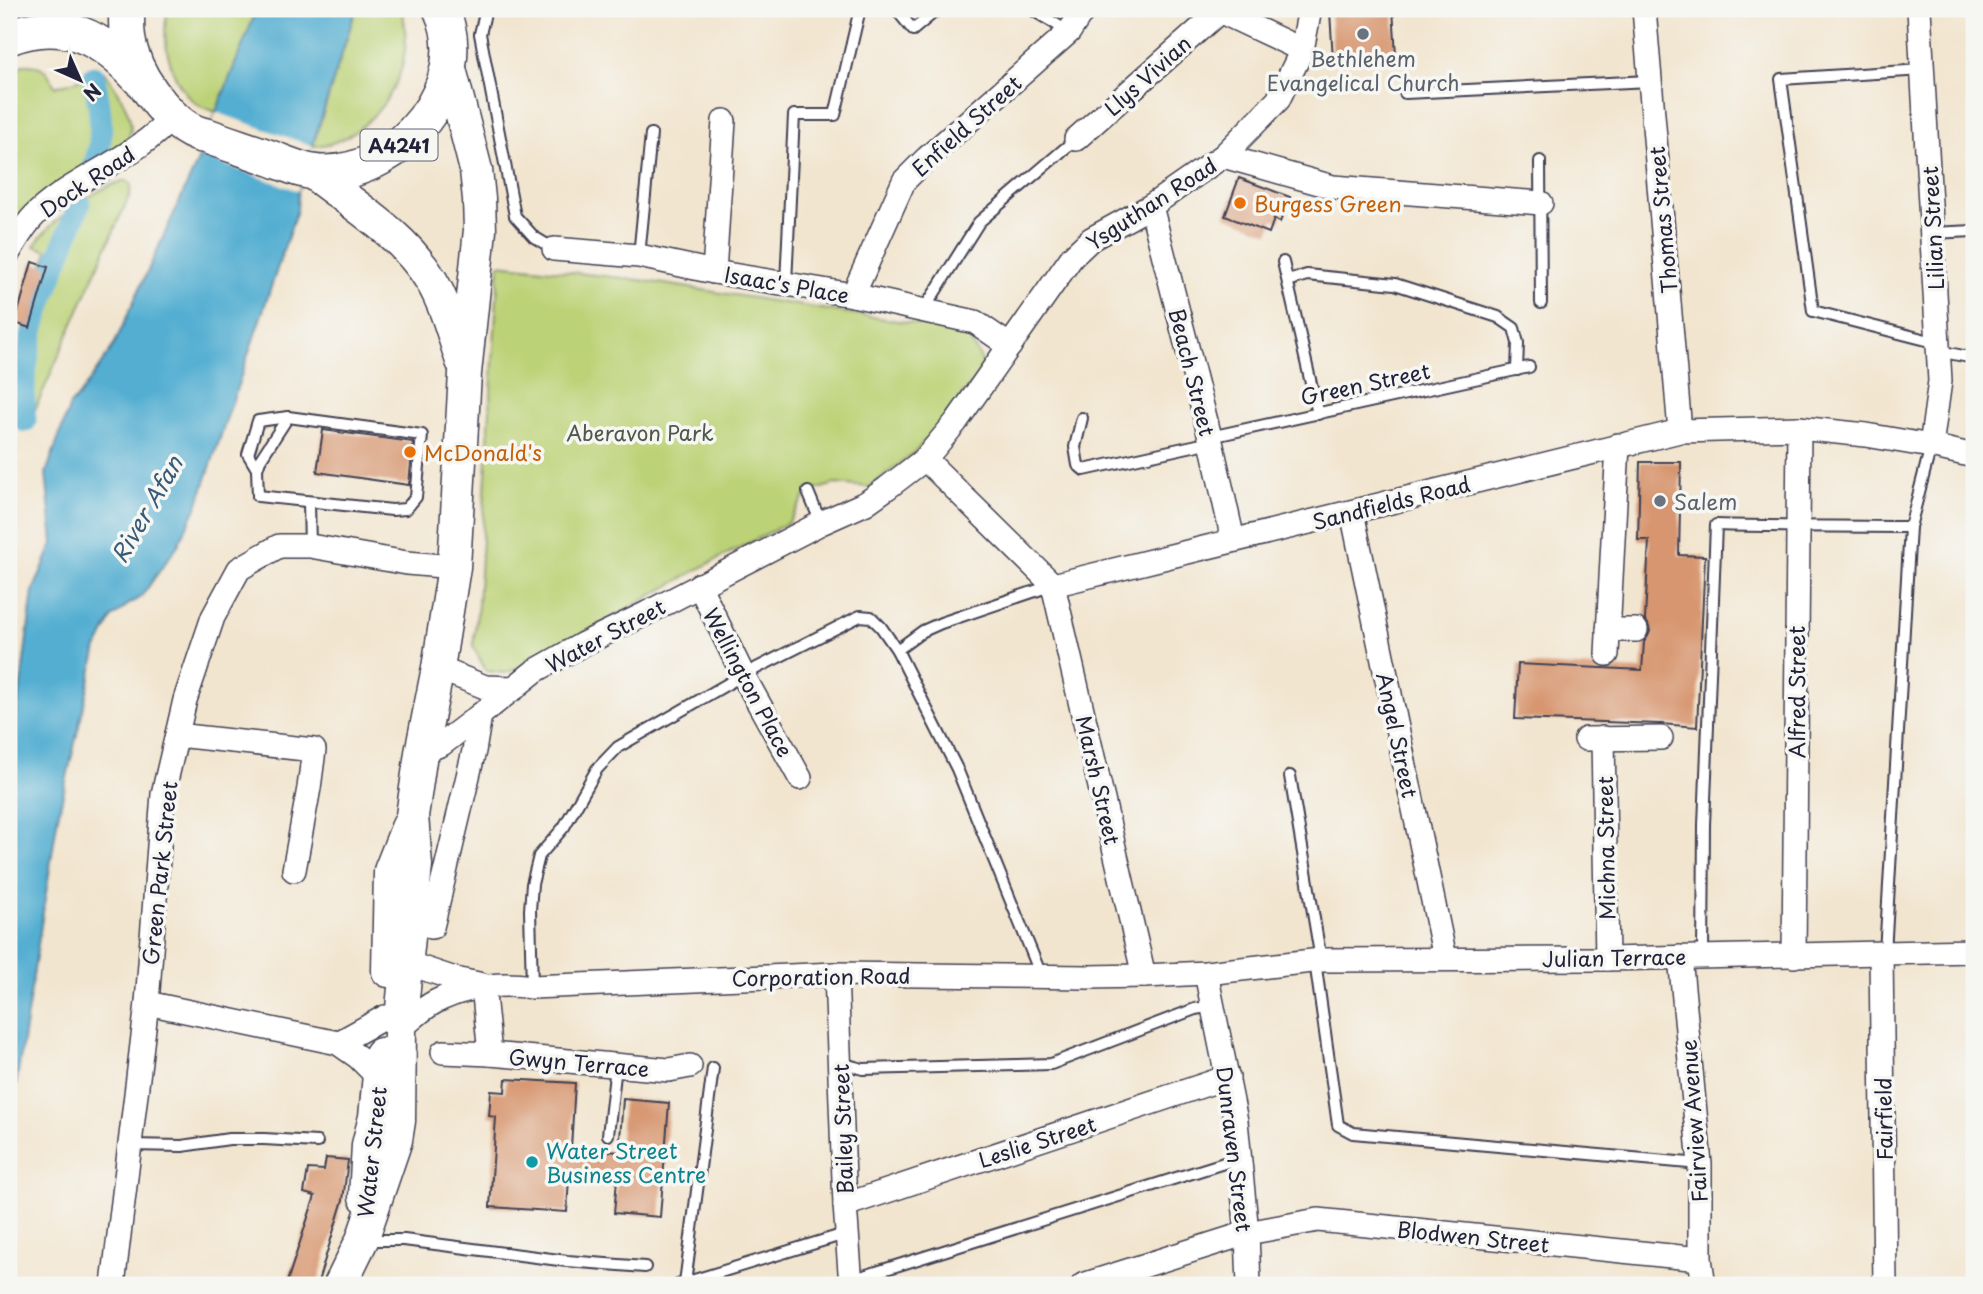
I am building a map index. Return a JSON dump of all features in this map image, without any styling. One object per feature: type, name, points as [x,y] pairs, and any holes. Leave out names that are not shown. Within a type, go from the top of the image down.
[{"type":"main road","name":"A4241","points":[[127,9],[126,27],[130,52],[139,75],[149,90]]},
{"type":"main road","name":"A4241","points":[[9,37],[43,29],[64,30],[99,42],[124,61],[173,116],[199,135],[308,171],[326,173],[372,162],[405,140],[422,123],[436,102],[445,81],[449,48],[444,13]]},
{"type":"street","name":"Enfield Street","points":[[853,295],[904,181],[1069,32],[1084,9]]},
{"type":"street","name":"Ysguthan Road","points":[[925,459],[956,422],[1072,257],[1091,239],[1151,206],[1223,156],[1278,100],[1301,50],[1310,9]]},
{"type":"street","name":"Thomas Street","points":[[1644,9],[1680,431]]},
{"type":"street","name":"Lilian Street","points":[[1919,9],[1940,381],[1931,446]]},
{"type":"street","points":[[1217,10],[1301,50]]},
{"type":"street","name":"Llys Vivian","points":[[1076,139],[1217,10]]},
{"type":"street","name":"Water Street","points":[[362,1240],[368,1145],[376,1117],[379,1078],[390,1011],[407,963],[416,865],[412,817],[454,567],[465,373],[480,230],[476,170],[448,61]]},
{"type":"street","name":"Dock Road","points":[[9,252],[37,213],[62,194],[145,142],[173,116]]},
{"type":"street","points":[[715,272],[723,121]]},
{"type":"street","points":[[1223,156],[1333,187],[1541,203]]},
{"type":"street","name":"Water Street","points":[[308,171],[381,225],[414,257],[436,289],[465,373]]},
{"type":"street","name":"Beach Street","points":[[1151,206],[1233,540]]},
{"type":"street","name":"Isaac's Place","points":[[554,249],[639,256],[715,272],[853,295],[975,322],[1010,346]]},
{"type":"street","name":"Sandfields Road","points":[[1053,585],[1680,431],[1799,428],[1866,435],[1974,456]]},
{"type":"street","name":"Alfred Street","points":[[1794,956],[1799,428]]},
{"type":"street","points":[[1607,654],[1618,445]]},
{"type":"street","points":[[925,459],[1053,585]]},
{"type":"street","name":"Water Street","points":[[421,753],[442,744],[535,671],[821,523],[866,503],[925,459]]},
{"type":"street","name":"Angel Street","points":[[1352,512],[1444,958]]},
{"type":"street","name":"Green Park Street","points":[[113,1285],[147,1003],[163,794],[185,700],[213,617],[239,569],[279,546],[310,546],[407,563],[454,567]]},
{"type":"street","name":"Wellington Place","points":[[699,585],[743,675],[800,778]]},
{"type":"street","name":"Marsh Street","points":[[1053,585],[1144,976]]},
{"type":"street","points":[[1608,630],[1636,630]]},
{"type":"street","points":[[438,668],[485,687],[515,688]]},
{"type":"street","points":[[432,928],[481,715]]},
{"type":"street","points":[[177,735],[314,750],[294,870]]},
{"type":"street","name":"Michna Street","points":[[1607,959],[1595,738],[1661,737]]},
{"type":"street","name":"Water Street","points":[[340,1285],[362,1240],[396,1140],[399,1121],[390,1011],[390,871],[412,817]]},
{"type":"street","name":"Julian Terrace","points":[[1253,967],[1318,960],[1607,959],[1974,951]]},
{"type":"street","name":"Fairfield","points":[[1883,953],[1885,1285]]},
{"type":"street","name":"Fairview Avenue","points":[[1692,956],[1700,1164],[1700,1259],[1704,1285]]},
{"type":"street","points":[[390,1011],[407,963],[483,985]]},
{"type":"street","name":"Corporation Road","points":[[338,1043],[390,1011],[434,1002],[483,985],[512,984],[532,987],[836,974],[1041,975],[1088,978],[1206,973],[1253,967]]},
{"type":"street","name":"Dunraven Street","points":[[1206,973],[1236,1121],[1247,1233],[1248,1285]]},
{"type":"street","name":"Bailey Street","points":[[836,974],[845,1205],[851,1282]]},
{"type":"street","name":"Gwyn Terrace","points":[[483,985],[490,1054]]},
{"type":"street","points":[[147,1003],[338,1043],[358,1057],[379,1078]]},
{"type":"street","name":"Gwyn Terrace","points":[[443,1052],[685,1072]]},
{"type":"street","name":"Leslie Street","points":[[845,1205],[1228,1077]]},
{"type":"street","name":"Blodwen Street","points":[[1083,1285],[1247,1233],[1318,1220],[1700,1259]]},
{"type":"lane","points":[[486,9],[480,34],[515,216],[534,237],[554,249]]},
{"type":"lane","points":[[786,283],[794,115],[835,115],[860,9]]},
{"type":"lane","points":[[897,9],[914,30],[938,9]]},
{"type":"lane","points":[[1031,9],[1069,32]]},
{"type":"lane","points":[[1923,69],[1781,79],[1814,311],[1974,358]]},
{"type":"lane","points":[[1405,93],[1650,81]]},
{"type":"lane","points":[[639,256],[651,134]]},
{"type":"lane","points":[[923,311],[979,222],[1076,139]]},
{"type":"lane","points":[[1540,161],[1541,303]]},
{"type":"lane","points":[[1932,233],[1974,231]]},
{"type":"lane","points":[[1283,262],[1318,414]]},
{"type":"lane","name":"Green Street","points":[[1082,418],[1075,447],[1078,465],[1084,470],[1523,368],[1514,328],[1498,317],[1395,284],[1307,275],[1288,281]]},
{"type":"lane","points":[[257,469],[248,454],[258,421],[288,417],[422,435],[416,497],[406,509],[393,510],[257,496],[257,469],[260,460],[288,417]]},
{"type":"lane","points":[[1883,953],[1910,527],[1931,446]]},
{"type":"lane","points":[[808,492],[821,523]]},
{"type":"lane","points":[[309,503],[310,546]]},
{"type":"lane","points":[[1692,956],[1704,825],[1716,525],[1798,528],[1910,527]]},
{"type":"lane","points":[[897,650],[923,631],[941,623],[1053,585]]},
{"type":"lane","points":[[532,987],[530,910],[532,884],[539,856],[564,827],[597,769],[618,747],[743,675],[860,616],[871,617],[897,650],[957,769],[1041,975]]},
{"type":"lane","points":[[1290,776],[1318,960],[1338,1125],[1353,1133],[1700,1164]]},
{"type":"lane","points":[[839,1063],[863,1069],[1051,1064],[1195,1009],[1213,1006]]},
{"type":"lane","points":[[608,1135],[616,1066]]},
{"type":"lane","points":[[685,1072],[681,1284],[848,1233]]},
{"type":"lane","points":[[130,1145],[182,1146],[229,1139],[317,1142]]},
{"type":"lane","points":[[851,1282],[1240,1158]]},
{"type":"lane","points":[[362,1240],[404,1240],[567,1261],[645,1267]]},
{"type":"green space","points":[[168,9],[257,9],[216,112],[200,106],[190,98],[175,76],[167,49]]},
{"type":"green space","points":[[356,9],[402,9],[406,36],[403,63],[391,92],[370,119],[344,138],[313,146]]},
{"type":"green space","points":[[22,65],[43,68],[55,87],[105,72],[123,101],[131,126],[129,136],[120,147],[25,209],[9,232],[9,81]]},
{"type":"green space","points":[[122,181],[131,185],[130,194],[30,421],[9,422],[9,398],[20,397],[24,352],[48,267],[43,265],[48,251],[34,246],[51,226],[74,207]]},
{"type":"green space","name":"Aberavon Park","points":[[499,264],[639,280],[923,325],[967,335],[985,366],[914,453],[869,487],[835,484],[808,492],[788,523],[528,664],[505,673],[486,671],[473,646],[478,605]]},
{"type":"green space","points":[[16,450],[13,507],[9,538],[9,451]]},
{"type":"water","name":"River Afan","points":[[257,9],[356,9],[298,191],[297,210],[197,506],[178,545],[141,597],[112,618],[97,648],[58,816],[9,1130],[9,777],[33,591],[53,543],[46,473],[70,405],[114,345],[200,156]]},
{"type":"pier","points":[[216,112],[313,146],[298,191],[200,156]]},
{"type":"building","name":"Bethlehem Evangelical Church","points":[[1393,9],[1396,56],[1333,59],[1330,12]]},
{"type":"building","points":[[1239,178],[1290,197],[1280,222],[1274,219],[1269,233],[1225,216]]},
{"type":"building","points":[[32,262],[48,267],[30,328],[15,323]]},
{"type":"building","points":[[323,430],[413,442],[409,485],[317,472]]},
{"type":"building","points":[[1640,462],[1681,462],[1679,555],[1705,556],[1697,727],[1515,719],[1518,664],[1642,670],[1644,642],[1650,631],[1645,620],[1649,540],[1638,540]]},
{"type":"building","name":"Water Street Business Centre","points":[[506,1079],[575,1083],[571,1148],[619,1152],[623,1099],[669,1103],[660,1217],[614,1213],[617,1180],[569,1177],[567,1212],[490,1207],[496,1117],[489,1116],[491,1091],[505,1092]]},
{"type":"building","points":[[326,1158],[348,1160],[343,1200],[317,1285],[286,1285],[315,1196],[304,1193],[308,1169],[324,1170]]},
{"type":"waterway","points":[[94,77],[101,132],[95,164]]},
{"type":"waterway","points":[[25,421],[26,365],[32,337],[39,310],[79,204]]},
{"type":"place","name":"Bethlehem Evangelical Church","points":[[1363,34]]},
{"type":"place","name":"Burgess Green","points":[[1240,203]]},
{"type":"place","name":"McDonald's","points":[[410,452]]},
{"type":"place","name":"Salem","points":[[1660,501]]},
{"type":"place","name":"Water Street Business Centre","points":[[532,1162]]}]
